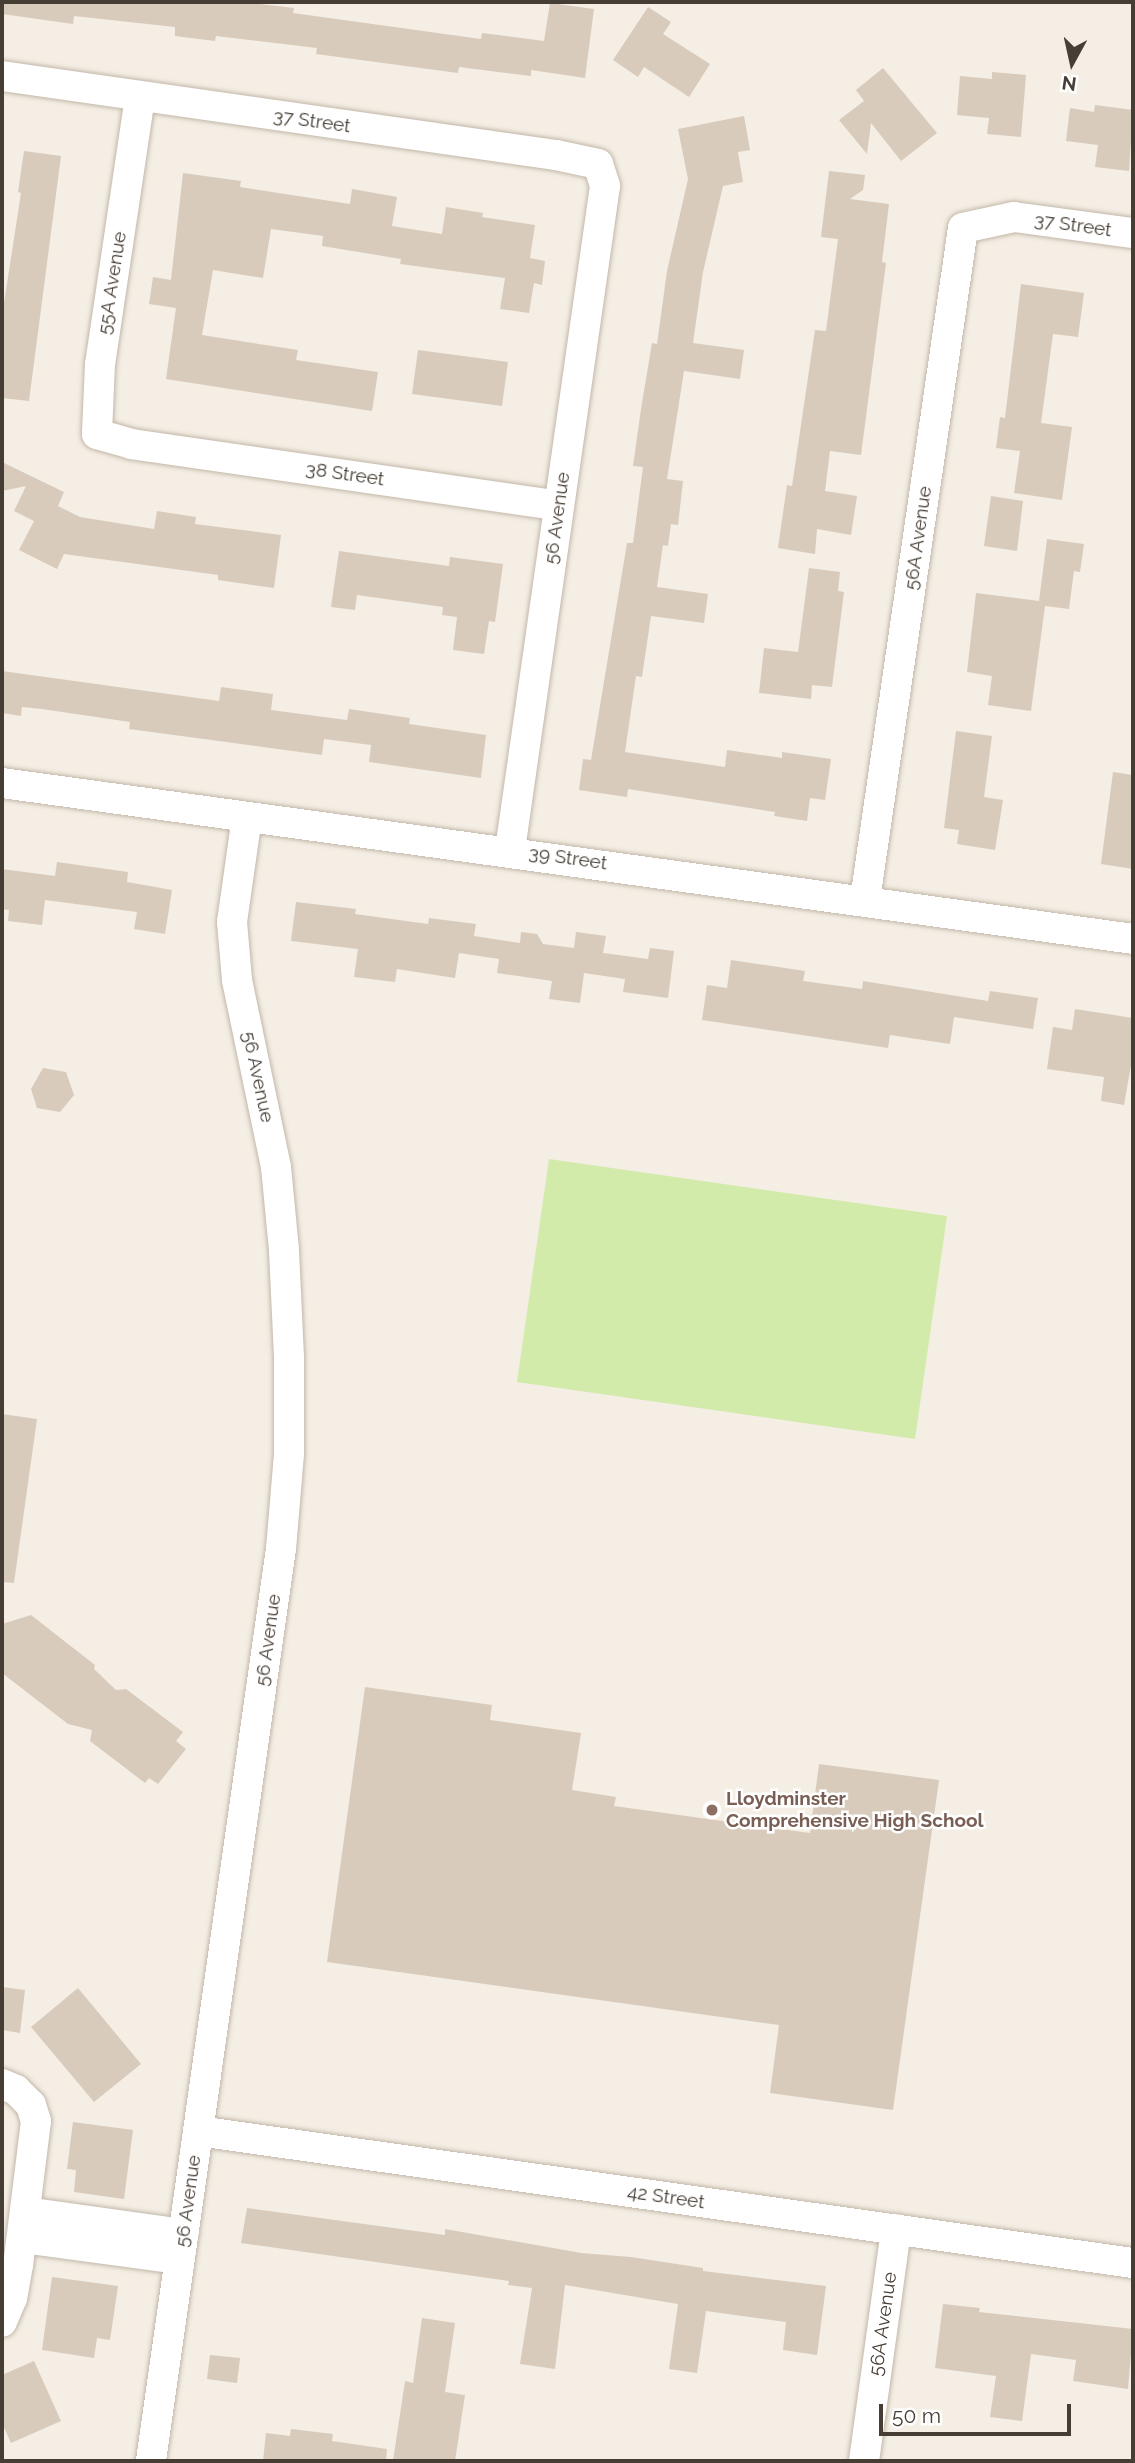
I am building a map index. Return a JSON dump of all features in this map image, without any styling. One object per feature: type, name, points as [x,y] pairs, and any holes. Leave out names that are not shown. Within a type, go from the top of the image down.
[{"type":"street","name":"37 Street","points":[[2,76],[556,155],[598,164],[605,186]]},
{"type":"street","name":"55A Avenue","points":[[131,444],[97,434],[100,364],[140,97]]},
{"type":"street","name":"56 Avenue","points":[[510,850],[605,186]]},
{"type":"street","name":"37 Street","points":[[1014,217],[1133,233]]},
{"type":"street","name":"56A Avenue","points":[[865,900],[963,228],[1014,217]]},
{"type":"street","name":"38 Street","points":[[131,444],[559,506]]},
{"type":"street","name":"39 Street","points":[[2,783],[510,850],[1133,939]]},
{"type":"street","name":"56 Avenue","points":[[151,2461],[279,1557],[289,1454],[289,1344],[276,1167],[237,980],[232,922],[247,817]]},
{"type":"street","points":[[2,2084],[16,2090],[32,2105],[37,2121],[12,2298],[2,2322]]},
{"type":"street","name":"42 Street","points":[[198,2131],[1133,2263]]},
{"type":"street","points":[[24,2225],[181,2247]]},
{"type":"street","name":"56A Avenue","points":[[864,2461],[896,2229]]},
{"type":"green space","points":[[549,1159],[947,1216],[915,1439],[517,1382]]},
{"type":"building","points":[[2,2],[243,2],[294,8],[293,13],[481,39],[482,33],[544,41],[550,3],[594,9],[585,78],[531,70],[531,76],[459,67],[458,73],[316,54],[317,48],[216,36],[215,41],[175,36],[175,27],[74,16],[73,24],[2,14]]},
{"type":"building","points":[[648,7],[671,22],[663,34],[710,64],[689,97],[644,67],[638,77],[613,60]]},
{"type":"building","points":[[883,68],[937,133],[901,161],[871,123],[867,154],[839,120],[864,101],[856,90]]},
{"type":"building","points":[[992,72],[1026,75],[1021,137],[987,134],[989,118],[957,115],[960,76],[992,79]]},
{"type":"building","points":[[1095,105],[1133,110],[1129,171],[1095,167],[1098,145],[1066,141],[1070,108],[1094,112]]},
{"type":"building","points":[[744,116],[750,150],[738,152],[743,182],[723,186],[703,272],[693,343],[744,350],[740,379],[684,371],[667,479],[683,481],[678,525],[671,524],[668,546],[663,545],[657,587],[708,594],[704,623],[651,616],[642,677],[636,676],[625,752],[725,767],[727,750],[782,758],[782,752],[831,759],[825,800],[810,798],[807,821],[774,816],[775,812],[628,789],[627,797],[579,790],[583,759],[591,760],[627,543],[633,543],[643,467],[633,466],[641,409],[652,343],[657,344],[667,271],[688,179],[678,129]]},
{"type":"building","points":[[24,151],[61,156],[29,401],[2,398],[2,316],[21,193],[18,192]]},
{"type":"building","points":[[829,171],[865,175],[863,190],[850,199],[889,204],[882,262],[886,263],[861,455],[830,451],[825,491],[857,496],[851,535],[817,529],[815,554],[778,548],[787,485],[792,486],[815,330],[826,331],[838,239],[821,237]]},
{"type":"building","points":[[183,173],[241,181],[240,187],[350,204],[352,189],[397,197],[392,226],[442,234],[446,207],[483,213],[482,217],[535,225],[530,258],[545,261],[542,285],[534,283],[529,313],[500,309],[505,278],[400,264],[401,259],[322,246],[323,236],[271,229],[263,278],[213,270],[202,335],[298,350],[296,360],[378,372],[372,411],[166,379],[176,308],[149,304],[153,277],[171,280]]},
{"type":"building","points":[[1021,284],[1084,293],[1078,337],[1053,334],[1041,423],[1072,427],[1062,500],[1014,493],[1020,451],[996,448],[1000,417],[1005,418]]},
{"type":"building","points":[[418,350],[508,362],[502,406],[412,394]]},
{"type":"building","points":[[2,462],[64,492],[58,506],[80,517],[154,529],[157,511],[196,517],[195,524],[281,535],[274,588],[218,580],[218,575],[64,554],[57,569],[19,550],[34,521],[14,511],[26,486],[2,491]]},
{"type":"building","points":[[991,496],[1023,501],[1017,551],[984,546]]},
{"type":"building","points":[[1047,539],[1084,544],[1080,572],[1074,571],[1069,609],[1045,606],[1031,711],[988,705],[992,676],[967,672],[976,593],[1039,601]]},
{"type":"building","points":[[339,551],[449,566],[450,557],[503,564],[495,622],[489,621],[484,654],[453,650],[457,617],[442,615],[443,607],[357,595],[355,610],[331,607]]},
{"type":"building","points":[[809,568],[840,572],[838,591],[844,592],[832,687],[812,685],[811,699],[759,693],[764,648],[798,652]]},
{"type":"building","points":[[2,671],[219,701],[221,687],[273,694],[271,710],[347,720],[349,709],[410,718],[409,724],[486,735],[481,778],[369,762],[371,745],[324,739],[322,755],[129,729],[130,722],[42,709],[22,707],[21,716],[2,713]]},
{"type":"building","points":[[956,731],[992,736],[984,797],[1003,800],[995,850],[957,844],[959,830],[944,828]]},
{"type":"building","points":[[1113,772],[1133,775],[1133,869],[1101,864]]},
{"type":"building","points":[[57,862],[128,872],[127,882],[172,890],[165,934],[134,929],[137,912],[45,900],[42,925],[8,921],[9,910],[2,909],[2,869],[55,876]]},
{"type":"building","points":[[296,902],[356,909],[355,914],[428,924],[429,918],[476,924],[474,936],[520,943],[521,932],[537,934],[543,944],[574,948],[576,932],[606,936],[603,953],[648,959],[650,948],[674,951],[668,998],[623,992],[625,979],[584,973],[580,1003],[549,999],[552,981],[497,973],[499,959],[459,953],[455,978],[397,969],[395,982],[354,977],[358,949],[291,941]]},
{"type":"building","points":[[731,960],[805,971],[803,981],[862,989],[863,981],[988,1001],[990,991],[1038,998],[1033,1029],[954,1017],[950,1044],[890,1035],[888,1048],[702,1020],[707,985],[727,988]]},
{"type":"building","points":[[1075,1009],[1133,1018],[1133,1054],[1124,1105],[1101,1101],[1104,1077],[1047,1069],[1053,1027],[1072,1030]]},
{"type":"building","points":[[43,1068],[66,1072],[74,1095],[60,1112],[37,1108],[31,1089]]},
{"type":"building","points":[[2,1414],[37,1419],[14,1583],[2,1582]]},
{"type":"building","points":[[31,1615],[95,1665],[94,1669],[116,1690],[126,1689],[183,1732],[176,1741],[186,1749],[158,1784],[149,1778],[145,1783],[90,1741],[92,1730],[68,1724],[2,1673],[2,1624]]},
{"type":"building","name":"Lloydminster Comprehensive High School","points":[[365,1687],[492,1705],[490,1720],[581,1733],[572,1790],[616,1797],[614,1806],[810,1833],[819,1764],[939,1780],[893,2110],[770,2093],[779,2025],[327,1962]]},
{"type":"building","points":[[2,1987],[25,1990],[20,2033],[2,2030]]},
{"type":"building","points":[[78,1988],[141,2064],[94,2102],[31,2027]]},
{"type":"building","points":[[73,2122],[133,2130],[124,2199],[74,2192],[76,2170],[67,2169]]},
{"type":"building","points":[[247,2208],[445,2235],[445,2229],[581,2253],[631,2257],[703,2268],[703,2271],[826,2286],[817,2355],[783,2350],[786,2322],[706,2311],[697,2373],[669,2369],[678,2304],[565,2285],[555,2369],[520,2364],[532,2288],[508,2285],[509,2281],[241,2243]]},
{"type":"building","points":[[52,2277],[118,2286],[110,2340],[97,2338],[94,2358],[42,2350]]},
{"type":"building","points":[[943,2304],[980,2308],[979,2312],[1133,2329],[1128,2389],[1073,2381],[1076,2360],[1031,2354],[1022,2421],[990,2417],[996,2376],[935,2368]]},
{"type":"building","points":[[422,2318],[455,2323],[445,2392],[465,2395],[455,2461],[393,2461],[405,2381],[413,2383]]},
{"type":"building","points":[[210,2355],[240,2358],[237,2383],[207,2379]]},
{"type":"building","points":[[34,2361],[61,2421],[11,2443],[2,2423],[2,2375]]},
{"type":"building","points":[[291,2429],[333,2434],[332,2441],[387,2449],[386,2461],[263,2461],[266,2433],[290,2436]]},
{"type":"place","name":"Lloydminster Comprehensive High School","points":[[712,1810]]}]
